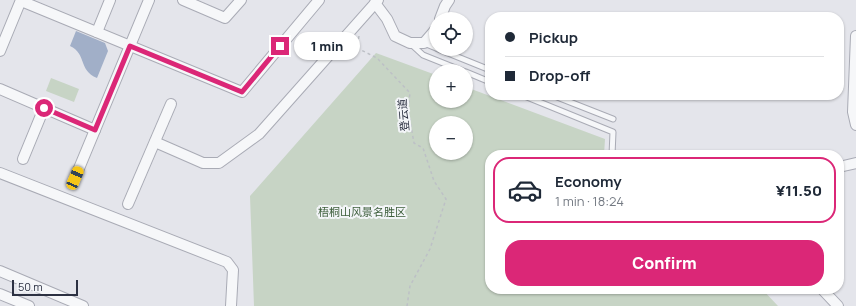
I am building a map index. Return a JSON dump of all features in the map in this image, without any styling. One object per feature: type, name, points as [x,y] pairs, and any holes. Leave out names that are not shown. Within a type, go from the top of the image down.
[{"type":"street","points":[[0,50],[21,0],[242,92],[319,0]]},
{"type":"street","points":[[97,32],[110,0]]},
{"type":"street","points":[[75,178],[149,0]]},
{"type":"street","points":[[183,0],[225,18],[241,0]]},
{"type":"street","points":[[443,12],[449,0]]},
{"type":"street","points":[[155,142],[203,163],[219,163],[259,134],[377,2],[395,36],[410,43],[424,43],[429,38]]},
{"type":"street","points":[[856,36],[853,112],[856,125]]},
{"type":"street","points":[[0,89],[95,130]]},
{"type":"street","points":[[128,204],[171,104]]},
{"type":"street","points":[[23,159],[44,108]]},
{"type":"street","points":[[844,166],[856,163]]},
{"type":"street","points":[[0,173],[227,262],[233,270],[231,306]]},
{"type":"street","points":[[0,271],[83,306]]},
{"type":"street","points":[[0,294],[29,306]]},
{"type":"street","points":[[827,294],[838,306]]},
{"type":"lane","points":[[410,43],[423,55],[446,64]]},
{"type":"lane","points":[[424,43],[429,45]]},
{"type":"lane","points":[[455,56],[485,68]]},
{"type":"lane","points":[[473,75],[485,80]]},
{"type":"lane","points":[[534,100],[613,132],[612,150]]},
{"type":"lane","points":[[564,100],[612,119]]},
{"type":"path","name":"登云道","points":[[360,31],[356,48],[377,58],[410,93],[408,109],[414,143],[423,148],[434,181],[446,199],[430,249],[410,286],[407,306]]},
{"type":"green space","name":"梧桐山风景名胜区","points":[[376,53],[429,72],[429,108],[473,108],[473,90],[485,94],[485,100],[501,100],[605,139],[604,150],[485,150],[485,294],[767,294],[778,306],[254,306],[250,196]]},
{"type":"green space","points":[[51,78],[79,89],[74,102],[46,91]]},
{"type":"water","points":[[76,31],[105,43],[108,51],[97,78],[87,71],[79,53],[70,46]]},
{"type":"route","points":[[44,108],[95,130],[130,46],[242,92],[280,46]]}]
